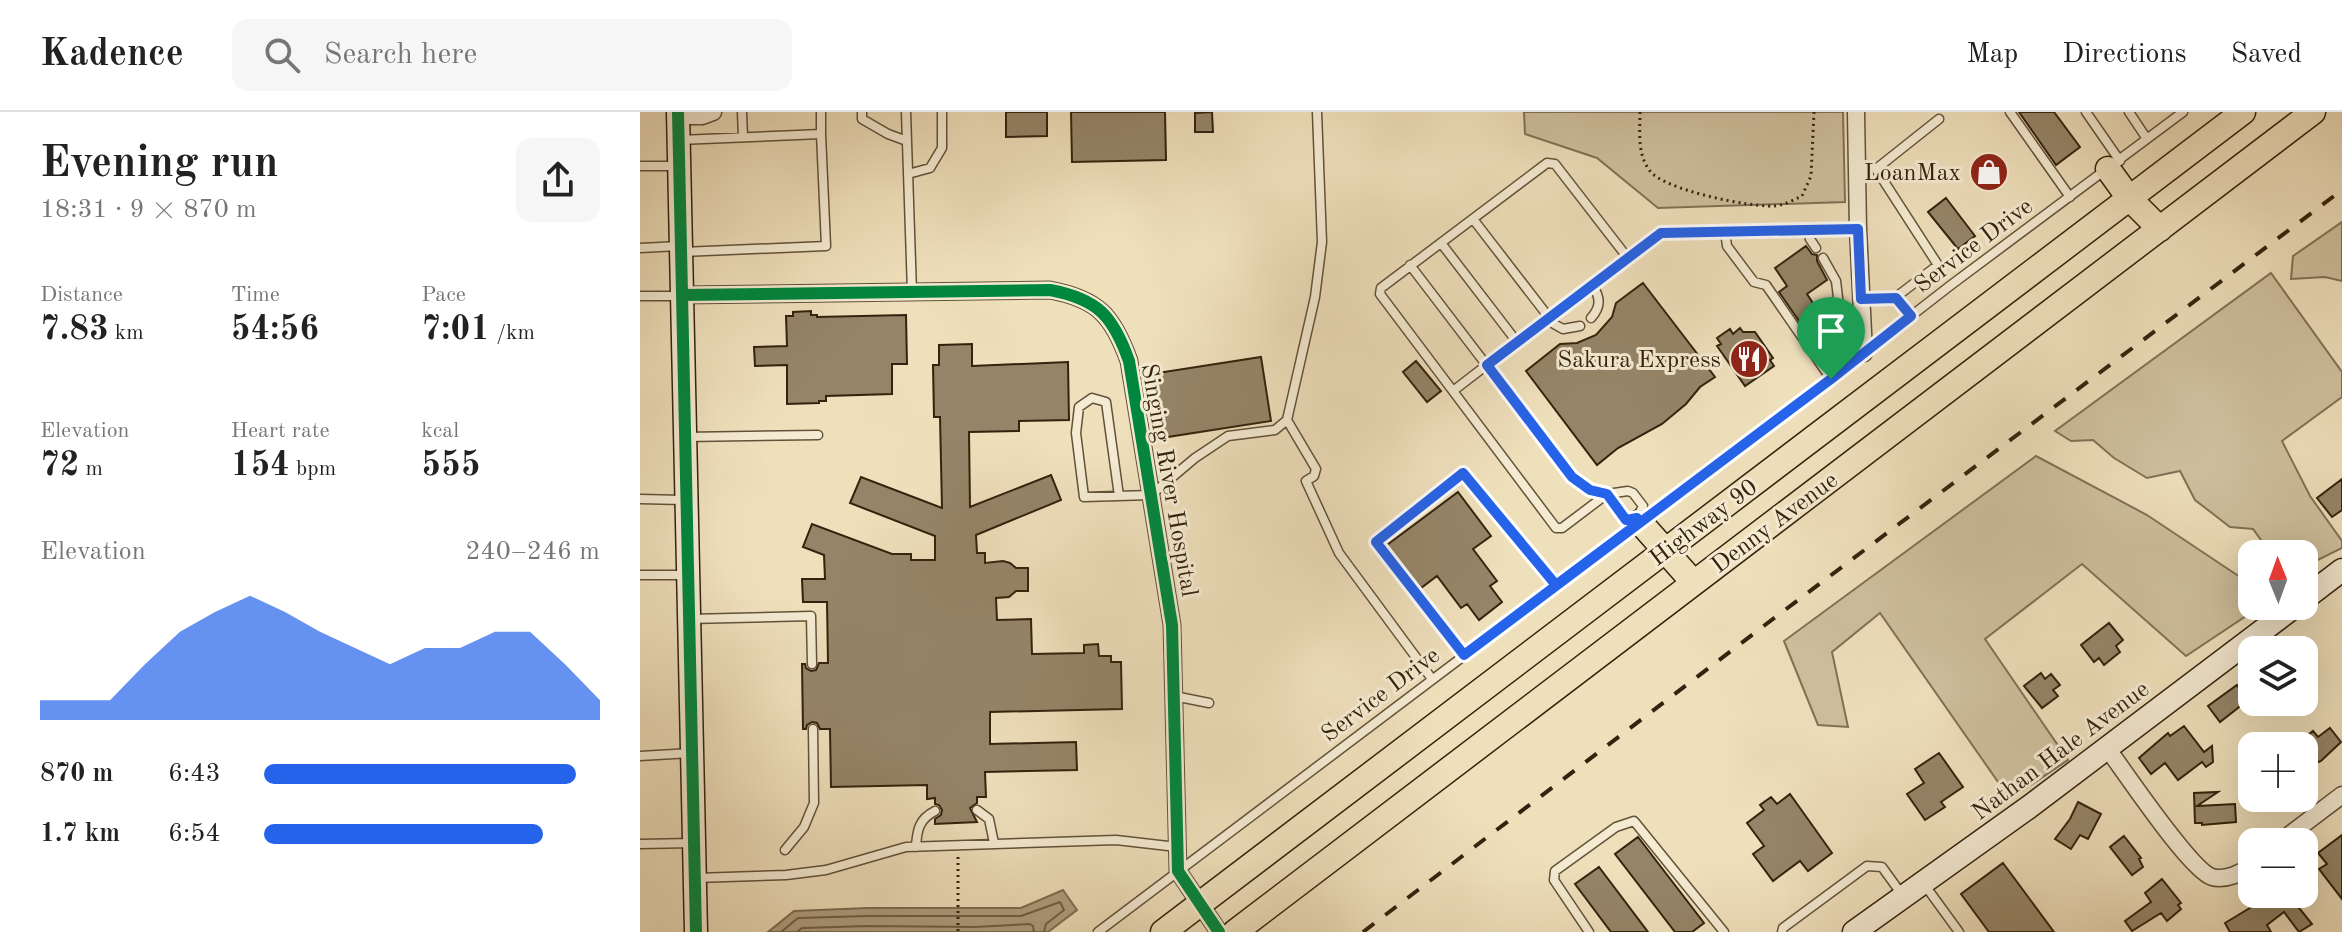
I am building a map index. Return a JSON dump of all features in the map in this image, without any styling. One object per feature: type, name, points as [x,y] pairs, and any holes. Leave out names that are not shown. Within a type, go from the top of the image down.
[{"type":"main road","name":"Highway 90","points":[[1163,932],[2243,112]]},
{"type":"main road","name":"Denny Avenue","points":[[1235,932],[2313,112]]},
{"type":"main road","points":[[2114,165],[2129,198],[2160,229]]},
{"type":"main road","points":[[1638,520],[1693,582]]},
{"type":"street","points":[[696,932],[678,114],[702,116],[713,112]]},
{"type":"street","points":[[1856,112],[1861,299],[1858,358]]},
{"type":"street","name":"Singing River Hospital","points":[[682,295],[1050,290],[1073,294],[1101,311],[1120,336],[1129,361],[1172,625],[1178,871]]},
{"type":"street","points":[[2318,588],[2342,570]]},
{"type":"street","name":"Nathan Hale Avenue","points":[[1854,932],[2276,620]]},
{"type":"street","points":[[2107,748],[2182,850],[2205,874],[2223,879],[2238,872]]},
{"type":"street","points":[[2299,828],[2337,799]]},
{"type":"street","points":[[1178,871],[1219,932]]},
{"type":"lane","points":[[742,112],[743,137]]},
{"type":"lane","points":[[640,248],[826,246],[821,112]]},
{"type":"lane","points":[[862,112],[862,119],[907,141]]},
{"type":"lane","points":[[906,112],[912,292]]},
{"type":"lane","points":[[908,174],[930,168],[942,148],[942,112]]},
{"type":"lane","points":[[1119,496],[1106,402],[1092,398],[1079,407],[1076,433],[1084,497],[1119,496],[1151,495],[1195,458],[1228,436],[1275,430],[1287,420],[1315,297],[1322,242],[1317,112]]},
{"type":"lane","points":[[2010,112],[2070,197]]},
{"type":"lane","points":[[2086,112],[2114,165]]},
{"type":"lane","points":[[2129,112],[2147,139]]},
{"type":"lane","name":"Service Drive","points":[[1098,932],[1638,520],[1831,379],[2183,112]]},
{"type":"lane","points":[[1876,169],[1939,119]]},
{"type":"lane","points":[[679,140],[821,134]]},
{"type":"lane","points":[[1607,494],[1562,528],[1556,528],[1380,294],[1381,288],[1410,265],[1551,162],[1627,257]]},
{"type":"lane","points":[[1857,165],[1876,169],[1938,265],[1896,298],[1861,299]]},
{"type":"lane","points":[[640,166],[679,166]]},
{"type":"lane","points":[[1473,219],[1549,318],[1563,329],[1580,326]]},
{"type":"lane","points":[[1453,391],[1661,233],[1858,229]]},
{"type":"lane","points":[[1808,230],[1816,248]]},
{"type":"lane","points":[[1725,231],[1727,246],[1754,282],[1766,285],[1831,379]]},
{"type":"lane","points":[[1441,243],[1517,342]]},
{"type":"lane","points":[[1823,258],[1836,281],[1843,339],[1858,358]]},
{"type":"lane","points":[[1410,265],[1572,477],[1590,490],[1607,494],[1633,493],[1643,506],[1638,520],[1626,520],[1607,494]]},
{"type":"lane","points":[[1591,318],[1599,307],[1598,294],[1592,284]]},
{"type":"lane","points":[[640,296],[682,295]]},
{"type":"lane","points":[[1896,298],[1911,316]]},
{"type":"lane","points":[[1287,420],[1316,469],[1314,476],[1306,481],[1339,553],[1432,679]]},
{"type":"lane","points":[[684,437],[818,435]]},
{"type":"lane","points":[[1464,655],[1376,542],[1463,473],[1556,585]]},
{"type":"lane","points":[[640,499],[686,500]]},
{"type":"lane","points":[[640,575],[687,575]]},
{"type":"lane","points":[[688,619],[811,616],[812,664]]},
{"type":"lane","points":[[1174,696],[1209,703]]},
{"type":"lane","points":[[785,850],[804,827],[813,808],[813,729]]},
{"type":"lane","points":[[640,756],[692,753]]},
{"type":"lane","points":[[977,810],[989,819],[994,843]]},
{"type":"lane","points":[[916,847],[920,823],[935,811]]},
{"type":"lane","points":[[1589,932],[1554,880],[1555,871],[1616,827],[1634,821],[1724,932]]},
{"type":"lane","points":[[695,878],[786,875],[826,870],[906,847],[1116,840],[1177,847]]},
{"type":"lane","points":[[640,844],[694,843]]},
{"type":"lane","points":[[1782,932],[1783,928],[1867,866],[1882,867],[1903,897]]},
{"type":"lane","points":[[1923,883],[1959,932]]},
{"type":"path","points":[[1640,112],[1641,156],[1652,175],[1725,202],[1775,206],[1802,196],[1811,176],[1814,112]]},
{"type":"path","points":[[958,845],[958,932]]},
{"type":"shaded area","points":[[1524,112],[1843,112],[1845,202],[1658,208],[1597,158],[1525,134]]},
{"type":"shaded area","points":[[2342,222],[2342,281],[2325,277],[2291,279],[2293,256]]},
{"type":"shaded area","points":[[2271,273],[2342,372],[2342,397],[2282,441],[2310,496],[2342,541],[2342,548],[2318,560],[2318,540],[2261,540],[2253,529],[2230,527],[2195,500],[2180,471],[2147,478],[2114,458],[2093,440],[2071,441],[2055,431]]},
{"type":"shaded area","points":[[2036,456],[2147,515],[2238,576],[2240,620],[2186,656],[2082,564],[1985,639],[2068,760],[2010,799],[1880,613],[1832,652],[1848,727],[1818,725],[1784,641]]},
{"type":"water","points":[[1063,890],[1077,910],[1048,932],[768,932],[794,911],[1021,908]]},
{"type":"building","points":[[1006,112],[1047,112],[1047,136],[1006,137]]},
{"type":"building","points":[[1071,112],[1165,112],[1166,160],[1072,162]]},
{"type":"building","points":[[1212,112],[1213,132],[1195,132],[1195,113]]},
{"type":"building","points":[[2019,112],[2054,112],[2080,147],[2056,165]]},
{"type":"building","name":"LoanMax","points":[[1991,154],[2007,176],[1988,190],[1972,168]]},
{"type":"building","points":[[1946,198],[1975,236],[1958,249],[1928,212]]},
{"type":"building","points":[[1806,246],[1817,255],[1827,280],[1807,294],[1832,332],[1815,344],[1779,292],[1787,286],[1775,268]]},
{"type":"building","points":[[1643,283],[1715,377],[1700,387],[1686,404],[1662,424],[1618,448],[1597,465],[1526,371],[1560,344],[1577,343],[1596,335],[1612,317],[1616,303]]},
{"type":"building","points":[[811,311],[811,315],[817,317],[906,315],[907,364],[892,364],[892,394],[826,396],[826,401],[819,403],[787,404],[787,365],[755,366],[754,347],[787,346],[786,316],[793,316],[793,312]]},
{"type":"building","name":"Sakura Express","points":[[1740,328],[1743,332],[1755,332],[1773,358],[1770,360],[1774,366],[1745,386],[1717,346],[1721,344],[1717,338],[1730,329],[1733,334]]},
{"type":"building","points":[[972,344],[972,366],[1068,362],[1069,420],[1019,421],[1019,431],[969,432],[970,507],[1051,475],[1061,500],[976,535],[977,553],[985,553],[985,563],[1003,561],[1016,568],[1028,568],[1028,591],[1016,591],[1009,597],[996,598],[997,620],[1031,619],[1032,654],[1084,653],[1084,645],[1098,644],[1099,656],[1111,656],[1111,662],[1121,662],[1122,709],[990,712],[990,744],[1076,742],[1077,770],[985,772],[986,797],[977,797],[977,803],[970,808],[977,822],[935,824],[942,810],[935,804],[935,798],[927,799],[927,785],[831,787],[830,729],[820,729],[817,723],[812,722],[803,729],[802,664],[811,671],[816,670],[819,663],[828,663],[827,602],[803,602],[802,579],[825,579],[824,555],[803,547],[812,524],[892,554],[911,554],[911,560],[935,560],[935,536],[850,503],[861,477],[942,508],[940,417],[934,417],[933,365],[939,365],[939,345]]},
{"type":"building","points":[[1261,357],[1271,421],[1161,438],[1151,374]]},
{"type":"building","points":[[1416,361],[1441,391],[1427,402],[1403,372]]},
{"type":"building","points":[[2342,479],[2342,510],[2332,517],[2317,498]]},
{"type":"building","points":[[1458,492],[1491,536],[1473,549],[1497,581],[1490,586],[1502,602],[1479,620],[1467,604],[1461,608],[1437,576],[1421,588],[1387,545]]},
{"type":"building","points":[[2109,623],[2123,640],[2116,646],[2120,652],[2104,665],[2099,658],[2094,662],[2081,645]]},
{"type":"building","points":[[2041,673],[2045,679],[2051,674],[2060,685],[2053,690],[2058,696],[2042,708],[2024,686]]},
{"type":"building","points":[[2238,686],[2238,708],[2220,722],[2208,706]]},
{"type":"building","points":[[2184,726],[2204,752],[2212,746],[2213,762],[2206,767],[2202,762],[2178,780],[2165,763],[2151,774],[2139,758],[2168,733],[2170,736]]},
{"type":"building","points":[[2330,728],[2341,742],[2318,762],[2318,737]]},
{"type":"building","points":[[1939,753],[1963,787],[1941,802],[1945,807],[1925,820],[1907,794],[1924,783],[1915,769]]},
{"type":"building","points":[[2218,792],[2197,806],[2235,804],[2236,822],[2195,823],[2194,793]]},
{"type":"building","points":[[1790,794],[1832,853],[1808,871],[1800,861],[1773,881],[1753,854],[1764,846],[1747,823],[1764,810],[1760,805],[1771,797],[1777,804]]},
{"type":"building","points":[[2078,802],[2101,814],[2088,839],[2080,835],[2071,849],[2055,839]]},
{"type":"building","points":[[2342,835],[2342,899],[2319,869],[2327,864],[2318,853]]},
{"type":"building","points":[[2124,836],[2141,858],[2143,867],[2132,875],[2110,847]]},
{"type":"building","points":[[1638,837],[1704,923],[1692,932],[1675,932],[1615,854]]},
{"type":"building","points":[[2003,863],[2054,932],[1989,932],[1961,894]]},
{"type":"building","points":[[1599,867],[1648,932],[1611,932],[1575,884]]},
{"type":"building","points":[[2162,879],[2181,903],[2178,905],[2181,909],[2167,921],[2161,913],[2132,931],[2125,921],[2151,902],[2145,893]]},
{"type":"building","points":[[2250,908],[2299,908],[2312,924],[2299,932],[2284,912],[2267,925],[2271,932],[2230,932],[2225,923]]},
{"type":"railway","points":[[1363,932],[2342,190]]},
{"type":"cycle path","points":[[678,112],[696,932]]},
{"type":"cycle path","points":[[682,295],[1050,290],[1092,305],[1110,321],[1129,361],[1172,625],[1178,871],[1219,932]]},
{"type":"place","name":"LoanMax","points":[[1989,172]]},
{"type":"place","name":"Sakura Express","points":[[1749,359]]},
{"type":"route","points":[[1858,229],[1861,299],[1896,298],[1911,316],[1831,379],[1464,655],[1376,542],[1463,473],[1556,585],[1640,522],[1637,518],[1626,520],[1607,494],[1590,490],[1572,477],[1487,365],[1661,233],[1858,229]]}]
